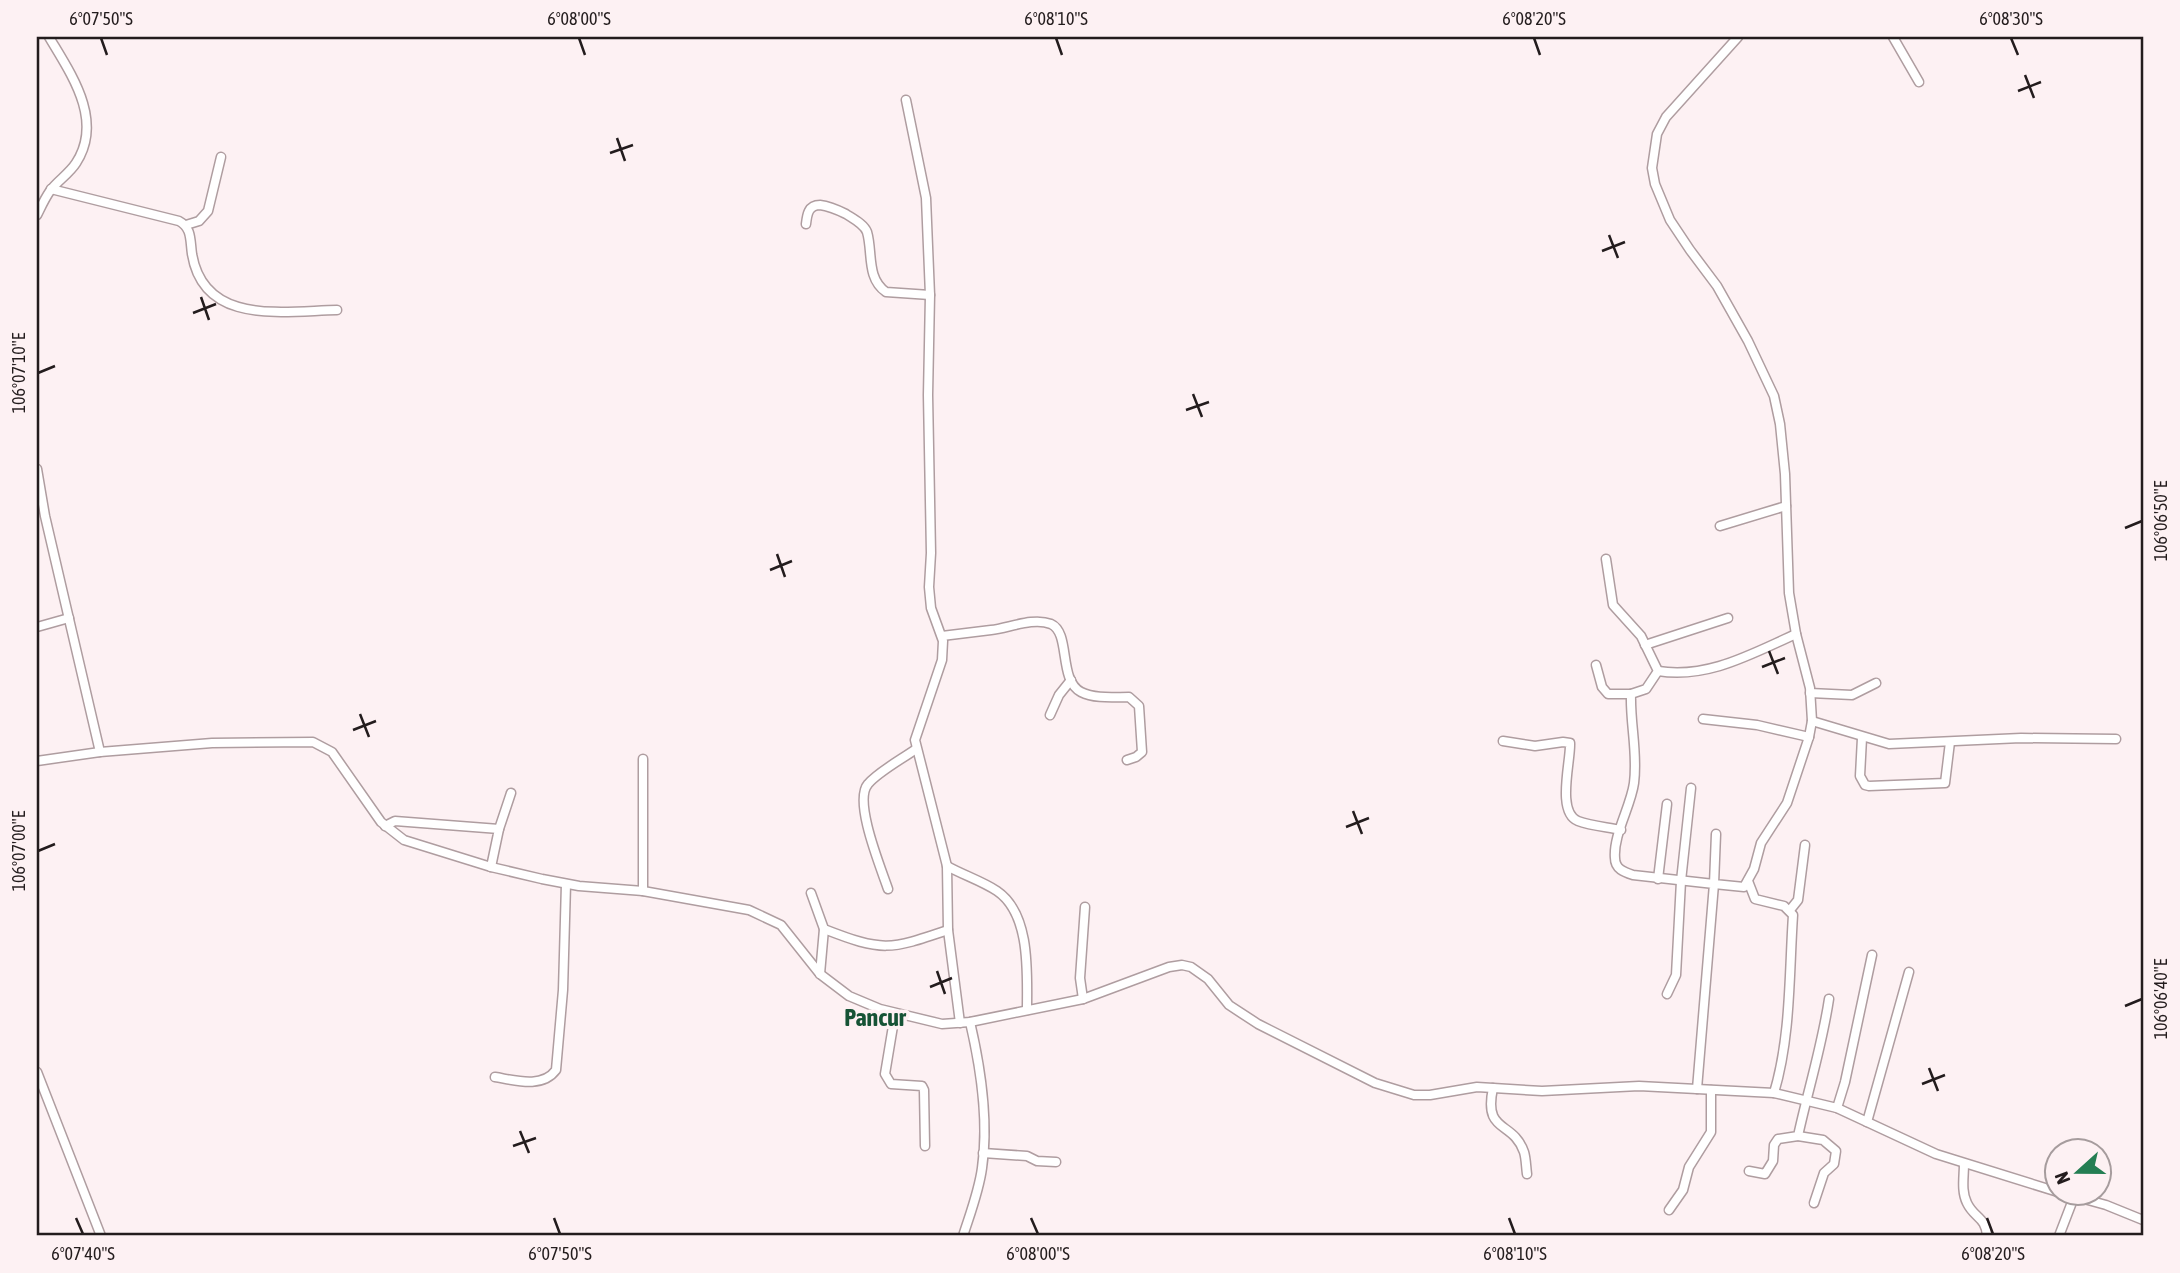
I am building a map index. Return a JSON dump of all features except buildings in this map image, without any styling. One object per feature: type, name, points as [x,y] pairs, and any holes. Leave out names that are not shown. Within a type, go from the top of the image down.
[{"type":"street","points":[[37,215],[51,190],[78,161],[84,146],[88,121],[85,105],[74,80],[49,37]]},
{"type":"street","points":[[1631,694],[1635,745],[1634,785],[1615,850],[1616,864],[1622,872],[1633,876],[1744,887],[1761,843],[1787,803],[1810,737],[1812,722],[1810,693],[1789,593],[1784,455],[1774,396],[1763,370],[1717,286],[1671,220],[1655,184],[1652,168],[1657,134],[1666,117],[1738,37]]},
{"type":"street","points":[[1893,37],[1919,82]]},
{"type":"street","points":[[906,100],[926,198],[930,295],[929,587],[931,608],[942,636],[942,660],[917,733],[916,749],[947,866],[948,930],[960,1023]]},
{"type":"street","points":[[186,225],[199,221],[208,211],[221,157]]},
{"type":"street","points":[[51,190],[179,221],[186,225],[190,231],[197,274],[204,286],[227,304],[249,310],[337,310]]},
{"type":"street","points":[[806,224],[808,212],[812,207],[819,205],[841,212],[863,226],[867,232],[872,270],[882,290],[930,295]]},
{"type":"street","points":[[37,469],[41,517],[69,618],[100,752]]},
{"type":"street","points":[[1720,526],[1786,506]]},
{"type":"street","points":[[1606,559],[1613,605],[1635,628],[1658,671]]},
{"type":"street","points":[[37,627],[69,618]]},
{"type":"street","points":[[1645,645],[1728,618]]},
{"type":"street","points":[[942,636],[1023,624],[1051,625],[1056,628],[1071,680],[1079,691],[1097,697],[1129,697],[1139,705],[1142,752],[1126,760]]},
{"type":"street","points":[[1658,671],[1694,673],[1724,666],[1796,634]]},
{"type":"street","points":[[1596,665],[1602,687],[1608,694],[1631,694],[1649,686],[1658,671]]},
{"type":"street","points":[[1050,715],[1059,695],[1071,680]]},
{"type":"street","points":[[1810,693],[1852,695],[1876,683]]},
{"type":"street","points":[[1703,719],[1757,725],[1810,737]]},
{"type":"street","points":[[1812,722],[1889,744],[2021,738],[2116,738]]},
{"type":"street","points":[[1862,738],[1860,776],[1865,785],[1869,786],[1945,783],[1950,742]]},
{"type":"street","points":[[37,761],[100,752],[256,741],[313,742],[332,752],[341,762],[385,826],[412,844],[491,867],[566,884],[643,891],[749,909],[781,925],[820,974],[849,996],[895,1014],[942,1024],[970,1022],[1083,999],[1169,967],[1182,965],[1200,971],[1229,1005],[1243,1015],[1375,1083],[1424,1096],[1462,1089],[1542,1091],[1639,1086],[1774,1093],[1837,1108],[1936,1154],[2044,1188]]},
{"type":"street","points":[[1503,741],[1535,746],[1570,743],[1566,806],[1569,813],[1577,821],[1621,830]]},
{"type":"street","points":[[888,888],[863,809],[863,795],[867,785],[916,749]]},
{"type":"street","points":[[643,759],[643,891]]},
{"type":"street","points":[[1667,993],[1676,975],[1681,881],[1691,789]]},
{"type":"street","points":[[491,867],[499,829],[511,793]]},
{"type":"street","points":[[1658,879],[1667,804]]},
{"type":"street","points":[[385,826],[395,821],[499,829]]},
{"type":"street","points":[[1697,1089],[1716,834]]},
{"type":"street","points":[[1790,910],[1798,900],[1805,845]]},
{"type":"street","points":[[947,866],[997,892],[1010,905],[1024,934],[1027,1010]]},
{"type":"street","points":[[1748,881],[1755,899],[1784,906],[1793,915],[1783,1063],[1774,1093]]},
{"type":"street","points":[[495,1076],[539,1081],[553,1075],[556,1070],[563,990],[566,884]]},
{"type":"street","points":[[811,893],[824,929],[820,974]]},
{"type":"street","points":[[1083,999],[1080,978],[1085,907]]},
{"type":"street","points":[[824,929],[855,942],[886,947],[908,944],[948,930]]},
{"type":"street","points":[[1837,1108],[1872,955]]},
{"type":"street","points":[[1867,1122],[1909,972]]},
{"type":"street","points":[[1798,1136],[1821,1047],[1829,999]]},
{"type":"street","points":[[895,1014],[885,1074],[891,1084],[922,1086],[925,1146]]},
{"type":"street","points":[[964,1236],[978,1187],[983,1153],[982,1084],[970,1022]]},
{"type":"street","points":[[37,1072],[101,1236]]},
{"type":"street","points":[[1493,1088],[1489,1106],[1495,1121],[1510,1132],[1524,1150],[1527,1174]]},
{"type":"street","points":[[1669,1210],[1683,1190],[1689,1167],[1712,1132],[1711,1090]]},
{"type":"street","points":[[1749,1171],[1765,1174],[1773,1161],[1774,1145],[1778,1139],[1798,1136],[1824,1140],[1836,1150],[1834,1164],[1824,1173],[1814,1203]]},
{"type":"street","points":[[983,1153],[1027,1156],[1037,1161],[1056,1162]]},
{"type":"street","points":[[1964,1164],[1963,1194],[1970,1209],[1987,1227],[1987,1236]]},
{"type":"street","points":[[2059,1236],[2071,1206]]},
{"type":"street","points":[[2108,1206],[2143,1220]]},
{"type":"district","name":"Pancur","points":[[875,1018]]}]
